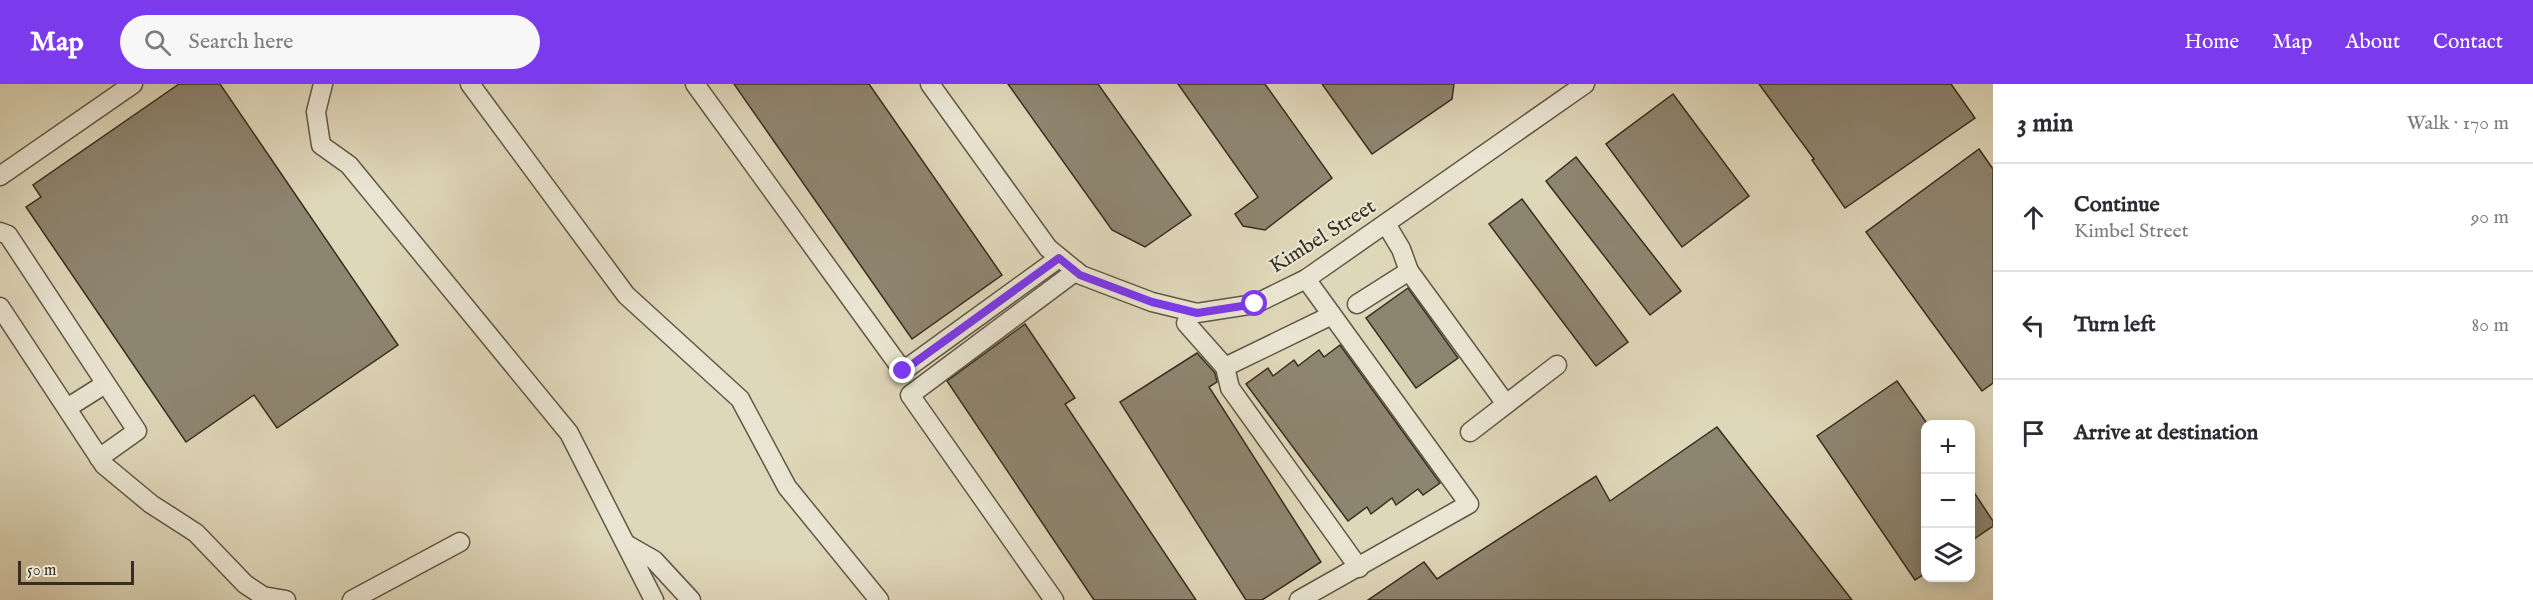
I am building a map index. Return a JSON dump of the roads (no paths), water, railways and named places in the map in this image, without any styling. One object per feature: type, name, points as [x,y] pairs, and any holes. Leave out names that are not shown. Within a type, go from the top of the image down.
[{"type":"street","points":[[0,176],[133,84]]},
{"type":"street","points":[[323,84],[316,112],[321,145],[349,165],[569,433],[654,600]]},
{"type":"street","points":[[470,84],[626,295],[740,399],[787,487],[879,600]]},
{"type":"street","points":[[695,84],[903,371],[1059,258]]},
{"type":"street","name":"Kimbel Street","points":[[930,84],[1048,248],[1059,258],[1080,275],[1152,302],[1197,313],[1255,304],[1306,279],[1585,84]]},
{"type":"street","points":[[1386,224],[1401,249],[1409,271],[1506,404]]},
{"type":"street","points":[[0,232],[8,235],[137,431],[99,458]]},
{"type":"street","points":[[1054,600],[910,395],[1076,271]]},
{"type":"street","points":[[1357,304],[1409,271]]},
{"type":"street","points":[[1299,600],[1469,504],[1306,279]]},
{"type":"street","points":[[0,307],[104,465],[151,504],[196,533],[245,584],[263,596],[286,600]]},
{"type":"street","points":[[1225,367],[1332,315]]},
{"type":"street","points":[[1186,323],[1225,367],[1230,388],[1359,568]]},
{"type":"street","points":[[1470,432],[1557,365]]},
{"type":"street","points":[[67,408],[105,384]]},
{"type":"street","points":[[352,600],[460,542]]},
{"type":"street","points":[[626,544],[654,560],[691,600]]}]
